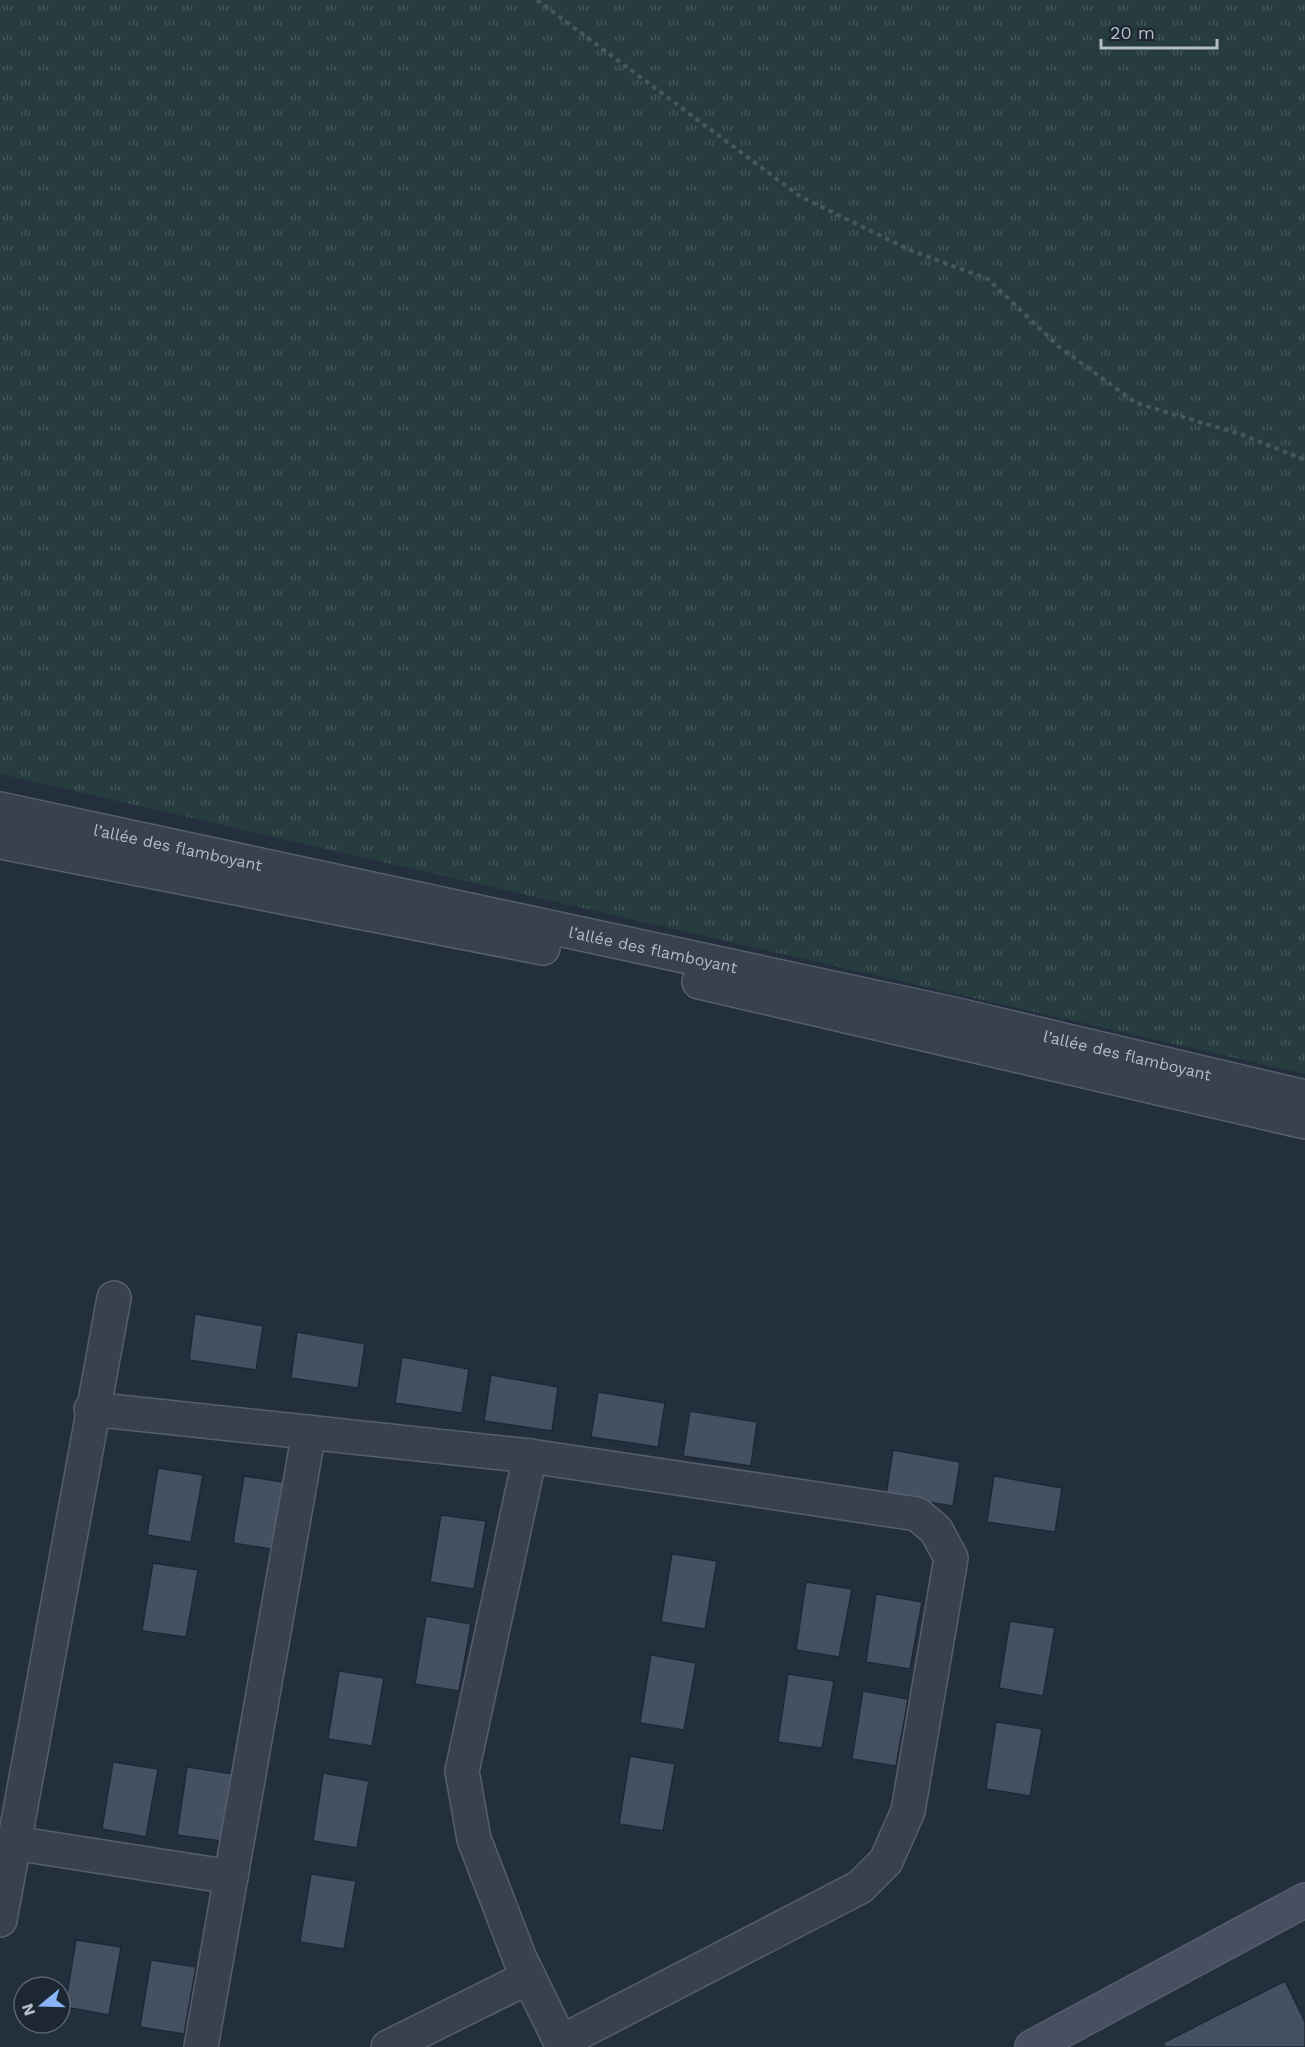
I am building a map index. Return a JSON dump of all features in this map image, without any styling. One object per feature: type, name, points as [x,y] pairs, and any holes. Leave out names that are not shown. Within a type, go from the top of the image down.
[{"type":"main road","points":[[1032,2047],[1305,1900]]},
{"type":"street","name":"l’allée des flamboyant","points":[[0,809],[949,1013],[1305,1097]]},
{"type":"street","name":"l’allée des flamboyant","points":[[0,842],[612,962],[1305,1122]]},
{"type":"street","points":[[0,1920],[91,1409],[114,1298]]},
{"type":"street","points":[[91,1409],[530,1456],[917,1514],[936,1530],[951,1558],[908,1811],[886,1862],[860,1887],[562,2044],[529,1977],[474,1839],[462,1771],[530,1456]]},
{"type":"street","points":[[201,2047],[309,1432]]},
{"type":"street","points":[[14,1843],[231,1877]]},
{"type":"street","points":[[388,2047],[529,1977]]},
{"type":"path","points":[[537,0],[801,197],[912,251],[988,279],[1058,346],[1136,403],[1243,435],[1305,460]]},
{"type":"green space","points":[[0,0],[1305,0],[1305,1074],[0,774]]},
{"type":"building","points":[[195,1314],[263,1326],[256,1370],[189,1360]]},
{"type":"building","points":[[297,1332],[365,1344],[358,1388],[291,1378]]},
{"type":"building","points":[[402,1357],[469,1369],[462,1413],[395,1403]]},
{"type":"building","points":[[491,1375],[558,1387],[552,1431],[484,1421]]},
{"type":"building","points":[[598,1392],[665,1403],[658,1447],[591,1437]]},
{"type":"building","points":[[690,1411],[757,1422],[751,1466],[683,1456]]},
{"type":"building","points":[[893,1450],[960,1462],[953,1506],[886,1495]]},
{"type":"building","points":[[158,1468],[203,1475],[191,1542],[147,1535]]},
{"type":"building","points":[[244,1476],[289,1483],[277,1550],[233,1543]]},
{"type":"building","points":[[994,1476],[1062,1488],[1055,1532],[987,1522]]},
{"type":"building","points":[[441,1515],[486,1521],[474,1589],[430,1582]]},
{"type":"building","points":[[672,1554],[717,1561],[705,1629],[661,1622]]},
{"type":"building","points":[[153,1563],[198,1570],[186,1637],[142,1631]]},
{"type":"building","points":[[806,1582],[852,1589],[839,1657],[796,1650]]},
{"type":"building","points":[[876,1594],[922,1602],[910,1669],[866,1662]]},
{"type":"building","points":[[426,1616],[471,1624],[459,1691],[415,1684]]},
{"type":"building","points":[[1010,1621],[1055,1628],[1043,1696],[999,1688]]},
{"type":"building","points":[[651,1655],[696,1663],[684,1730],[640,1723]]},
{"type":"building","points":[[339,1671],[384,1678],[372,1746],[328,1739]]},
{"type":"building","points":[[788,1674],[834,1681],[822,1748],[778,1742]]},
{"type":"building","points":[[863,1691],[908,1699],[896,1766],[852,1759]]},
{"type":"building","points":[[996,1722],[1042,1729],[1030,1796],[986,1789]]},
{"type":"building","points":[[630,1756],[675,1764],[663,1831],[619,1824]]},
{"type":"building","points":[[113,1762],[158,1769],[146,1837],[102,1829]]},
{"type":"building","points":[[187,1767],[233,1774],[221,1841],[177,1835]]},
{"type":"building","points":[[323,1773],[369,1781],[357,1848],[313,1841]]},
{"type":"building","points":[[311,1874],[356,1881],[344,1949],[300,1942]]},
{"type":"building","points":[[76,1940],[121,1947],[109,2015],[72,2008],[70,1975]]},
{"type":"building","points":[[151,1960],[196,1967],[184,2034],[140,2027]]},
{"type":"building","points":[[1285,1981],[1305,2022],[1305,2047],[1165,2047],[1163,2043]]}]
